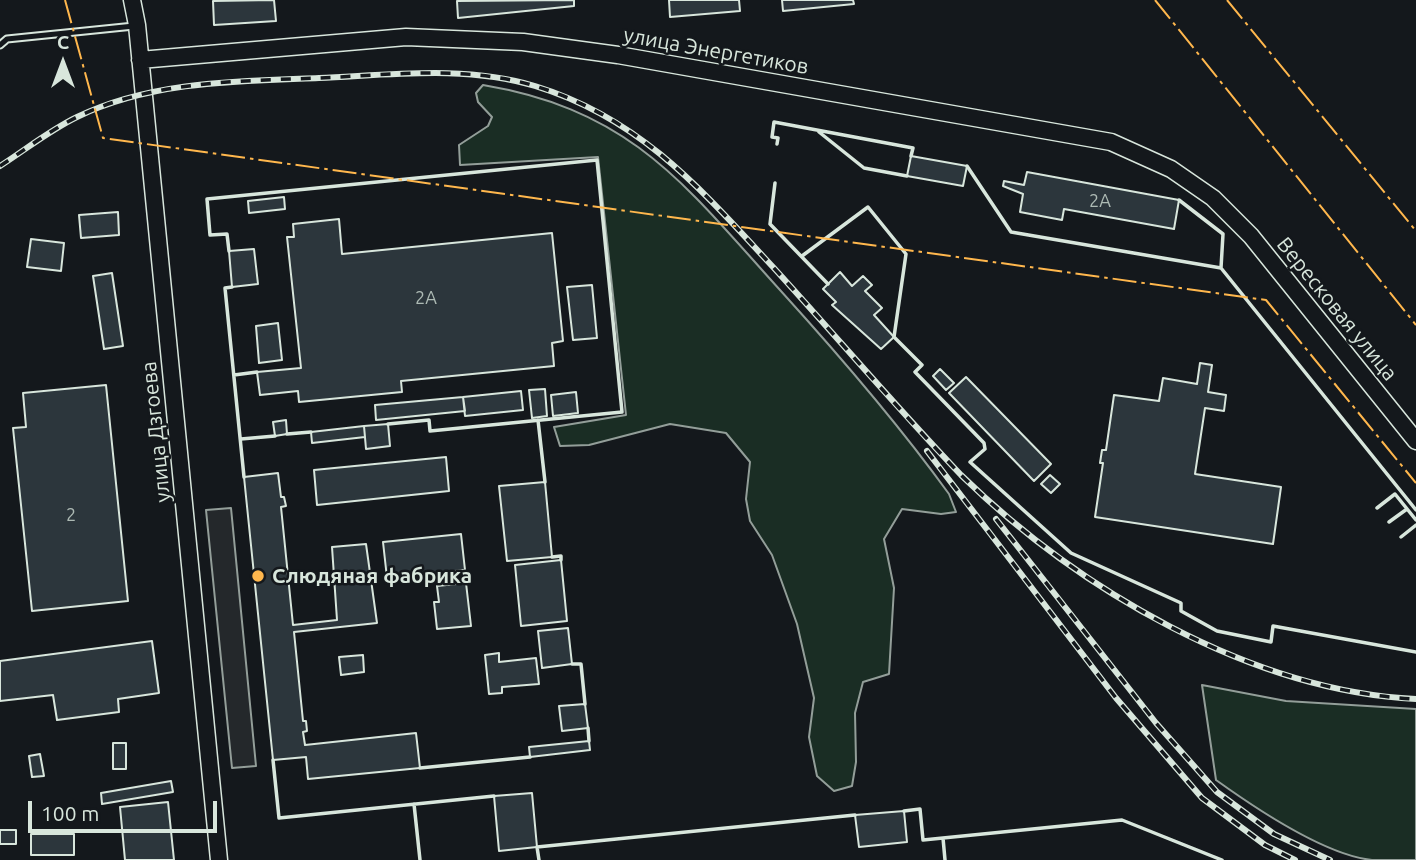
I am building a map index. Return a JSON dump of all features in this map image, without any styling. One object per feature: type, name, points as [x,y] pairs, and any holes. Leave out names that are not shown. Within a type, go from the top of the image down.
[{"type":"street","name":"улица Дзгоева","points":[[132,0],[137,26],[219,860]]},
{"type":"street","name":"улица Энергетиков","points":[[140,60],[406,37],[523,42],[618,55],[1111,142],[1171,169],[1213,198],[1251,236]]},
{"type":"street","name":"Вересковая улица","points":[[1251,236],[1416,441]]},
{"type":"lane","points":[[0,45],[7,39],[137,26]]},
{"type":"green space","points":[[483,85],[535,97],[579,113],[617,133],[652,158],[684,186],[824,339],[888,415],[949,494],[956,512],[941,514],[902,509],[884,539],[894,588],[889,674],[863,682],[855,713],[856,762],[852,786],[834,791],[817,776],[809,737],[814,698],[797,624],[772,555],[750,521],[746,499],[750,462],[726,433],[670,424],[589,445],[560,446],[554,427],[626,415],[598,157],[460,165],[459,145],[488,126],[492,117],[478,102],[476,93]]},
{"type":"green space","points":[[1202,685],[1286,701],[1416,709],[1416,860],[1372,860],[1333,849],[1291,829],[1216,780]]},
{"type":"shaded area","points":[[231,508],[256,766],[232,768],[206,510]]},
{"type":"building","points":[[274,0],[276,21],[214,25],[213,1]]},
{"type":"building","points":[[574,0],[574,6],[458,18],[457,1]]},
{"type":"building","points":[[669,0],[739,0],[740,11],[670,17]]},
{"type":"building","points":[[782,0],[853,0],[854,4],[783,11]]},
{"type":"building","points":[[911,156],[967,166],[963,186],[907,176]]},
{"type":"building","points":[[1027,172],[1179,200],[1174,229],[1064,209],[1062,220],[1020,212],[1023,194],[1003,186],[1004,181],[1024,185]]},
{"type":"building","points":[[284,197],[285,209],[249,213],[248,201]]},
{"type":"building","points":[[118,212],[119,235],[81,238],[79,215]]},
{"type":"building","points":[[339,219],[342,254],[552,233],[563,341],[552,343],[554,366],[401,381],[402,392],[299,402],[298,391],[260,395],[257,372],[301,368],[287,237],[294,237],[293,224]]},
{"type":"building","points":[[31,239],[64,243],[61,271],[27,267]]},
{"type":"building","points":[[254,249],[258,284],[232,287],[229,251]]},
{"type":"building","points":[[840,272],[852,286],[863,276],[872,285],[865,291],[882,308],[874,315],[894,337],[881,349],[832,305],[836,302],[823,289]]},
{"type":"building","points":[[112,273],[123,346],[104,349],[93,276]]},
{"type":"building","points":[[592,285],[597,338],[573,340],[567,287]]},
{"type":"building","points":[[278,323],[282,360],[259,363],[256,326]]},
{"type":"building","points":[[1200,363],[1212,365],[1208,392],[1226,395],[1224,411],[1205,408],[1195,474],[1281,487],[1273,544],[1095,517],[1103,463],[1100,463],[1102,450],[1106,450],[1114,395],[1159,401],[1163,378],[1197,384]]},
{"type":"building","points":[[940,369],[954,383],[946,390],[933,376]]},
{"type":"building","points":[[966,377],[1051,464],[1034,481],[949,393]]},
{"type":"building","points":[[106,385],[128,601],[32,611],[13,428],[26,427],[23,393]]},
{"type":"building","points":[[545,389],[547,416],[532,418],[529,390]]},
{"type":"building","points":[[521,391],[523,410],[465,416],[463,397]]},
{"type":"building","points":[[576,392],[578,413],[553,416],[551,395]]},
{"type":"building","points":[[463,397],[465,411],[376,420],[375,405]]},
{"type":"building","points":[[286,420],[287,434],[275,436],[273,422]]},
{"type":"building","points":[[388,424],[390,446],[366,449],[364,426]]},
{"type":"building","points":[[364,426],[365,437],[312,443],[311,432]]},
{"type":"building","points":[[446,457],[449,491],[317,505],[314,470]]},
{"type":"building","points":[[278,473],[281,497],[284,497],[286,506],[281,507],[293,625],[337,620],[332,547],[366,544],[377,623],[294,632],[303,721],[306,721],[307,731],[303,732],[305,745],[416,733],[420,768],[308,779],[306,757],[273,760],[244,477]]},
{"type":"building","points":[[1050,475],[1060,484],[1051,493],[1041,484]]},
{"type":"building","points":[[545,482],[552,557],[507,561],[499,486]]},
{"type":"building","points":[[461,534],[465,570],[387,578],[383,542]]},
{"type":"building","points":[[561,560],[567,621],[521,626],[515,565]]},
{"type":"building","points":[[466,583],[471,626],[437,629],[434,602],[439,602],[437,586]]},
{"type":"building","points":[[568,628],[572,664],[542,668],[538,631]]},
{"type":"building","points":[[152,641],[159,693],[118,699],[119,712],[57,720],[53,695],[0,701],[0,661]]},
{"type":"building","points":[[499,653],[499,662],[536,658],[539,684],[502,687],[502,693],[489,694],[485,655]]},
{"type":"building","points":[[363,655],[364,672],[341,675],[339,657]]},
{"type":"building","points":[[585,704],[588,728],[562,731],[559,706]]},
{"type":"building","points":[[589,741],[590,750],[530,757],[529,747]]},
{"type":"building","points":[[113,743],[126,743],[126,769],[113,769]]},
{"type":"building","points":[[40,754],[44,776],[32,777],[29,756]]},
{"type":"building","points":[[171,781],[173,792],[102,804],[101,793]]},
{"type":"building","points":[[532,793],[537,847],[499,851],[494,796]]},
{"type":"building","points":[[168,802],[174,860],[125,860],[120,807]]},
{"type":"building","points":[[904,811],[907,842],[859,847],[855,815]]},
{"type":"building","points":[[0,830],[16,830],[16,844],[0,844]]},
{"type":"building","points":[[31,834],[74,834],[74,855],[31,855]]},
{"type":"railway","points":[[0,166],[67,122],[105,105],[135,96],[195,85],[257,80],[455,73],[482,75],[535,86],[606,117],[666,159],[694,184],[961,475],[1007,517],[1058,557],[1112,593],[1170,626],[1230,654],[1291,677],[1354,692],[1416,699]]},
{"type":"railway","points":[[927,451],[1116,698],[1202,798],[1265,845],[1295,860]]},
{"type":"railway","points":[[996,519],[1156,723],[1217,792],[1274,834],[1330,860]]},
{"type":"wall","points":[[777,144],[778,138],[772,137],[774,122],[913,148],[911,156]]},
{"type":"wall","points":[[819,132],[864,168],[907,176]]},
{"type":"wall","points":[[229,251],[227,234],[210,235],[207,199],[597,160],[622,412],[430,431],[429,420],[388,424]]},
{"type":"wall","points":[[967,166],[1011,232],[1221,268],[1416,510]]},
{"type":"wall","points":[[775,183],[770,224],[828,284]]},
{"type":"wall","points":[[1179,200],[1223,234],[1221,268]]},
{"type":"wall","points":[[802,256],[868,207],[906,254],[894,337],[922,365],[915,372],[984,443],[985,449],[970,462],[1071,553],[1181,603],[1181,611],[1217,631],[1271,642],[1273,626],[1416,652]]},
{"type":"wall","points":[[232,287],[225,288],[244,477]]},
{"type":"wall","points":[[234,375],[257,372]]},
{"type":"wall","points":[[538,420],[545,482]]},
{"type":"wall","points":[[287,434],[311,432]]},
{"type":"wall","points":[[241,439],[275,436]]},
{"type":"wall","points":[[1377,508],[1395,494],[1416,520]]},
{"type":"wall","points":[[1389,522],[1407,509]]},
{"type":"wall","points":[[1401,537],[1416,525]]},
{"type":"wall","points":[[552,557],[561,556],[561,560]]},
{"type":"wall","points":[[572,664],[581,664],[585,704]]},
{"type":"wall","points":[[588,728],[589,741]]},
{"type":"wall","points":[[420,768],[530,757]]},
{"type":"wall","points":[[273,760],[279,818],[494,796]]},
{"type":"wall","points":[[414,804],[420,860]]},
{"type":"wall","points":[[904,811],[920,809],[923,840],[1122,820],[1222,860]]},
{"type":"wall","points":[[539,860],[537,847],[855,815]]},
{"type":"wall","points":[[943,838],[945,860]]},
{"type":"power","points":[[65,0],[103,138],[1266,300],[1416,483]]},
{"type":"power","points":[[1155,0],[1416,325]]},
{"type":"power","points":[[1227,0],[1416,231]]},
{"type":"place","name":"Слюдяная фабрика","points":[[258,576]]}]
